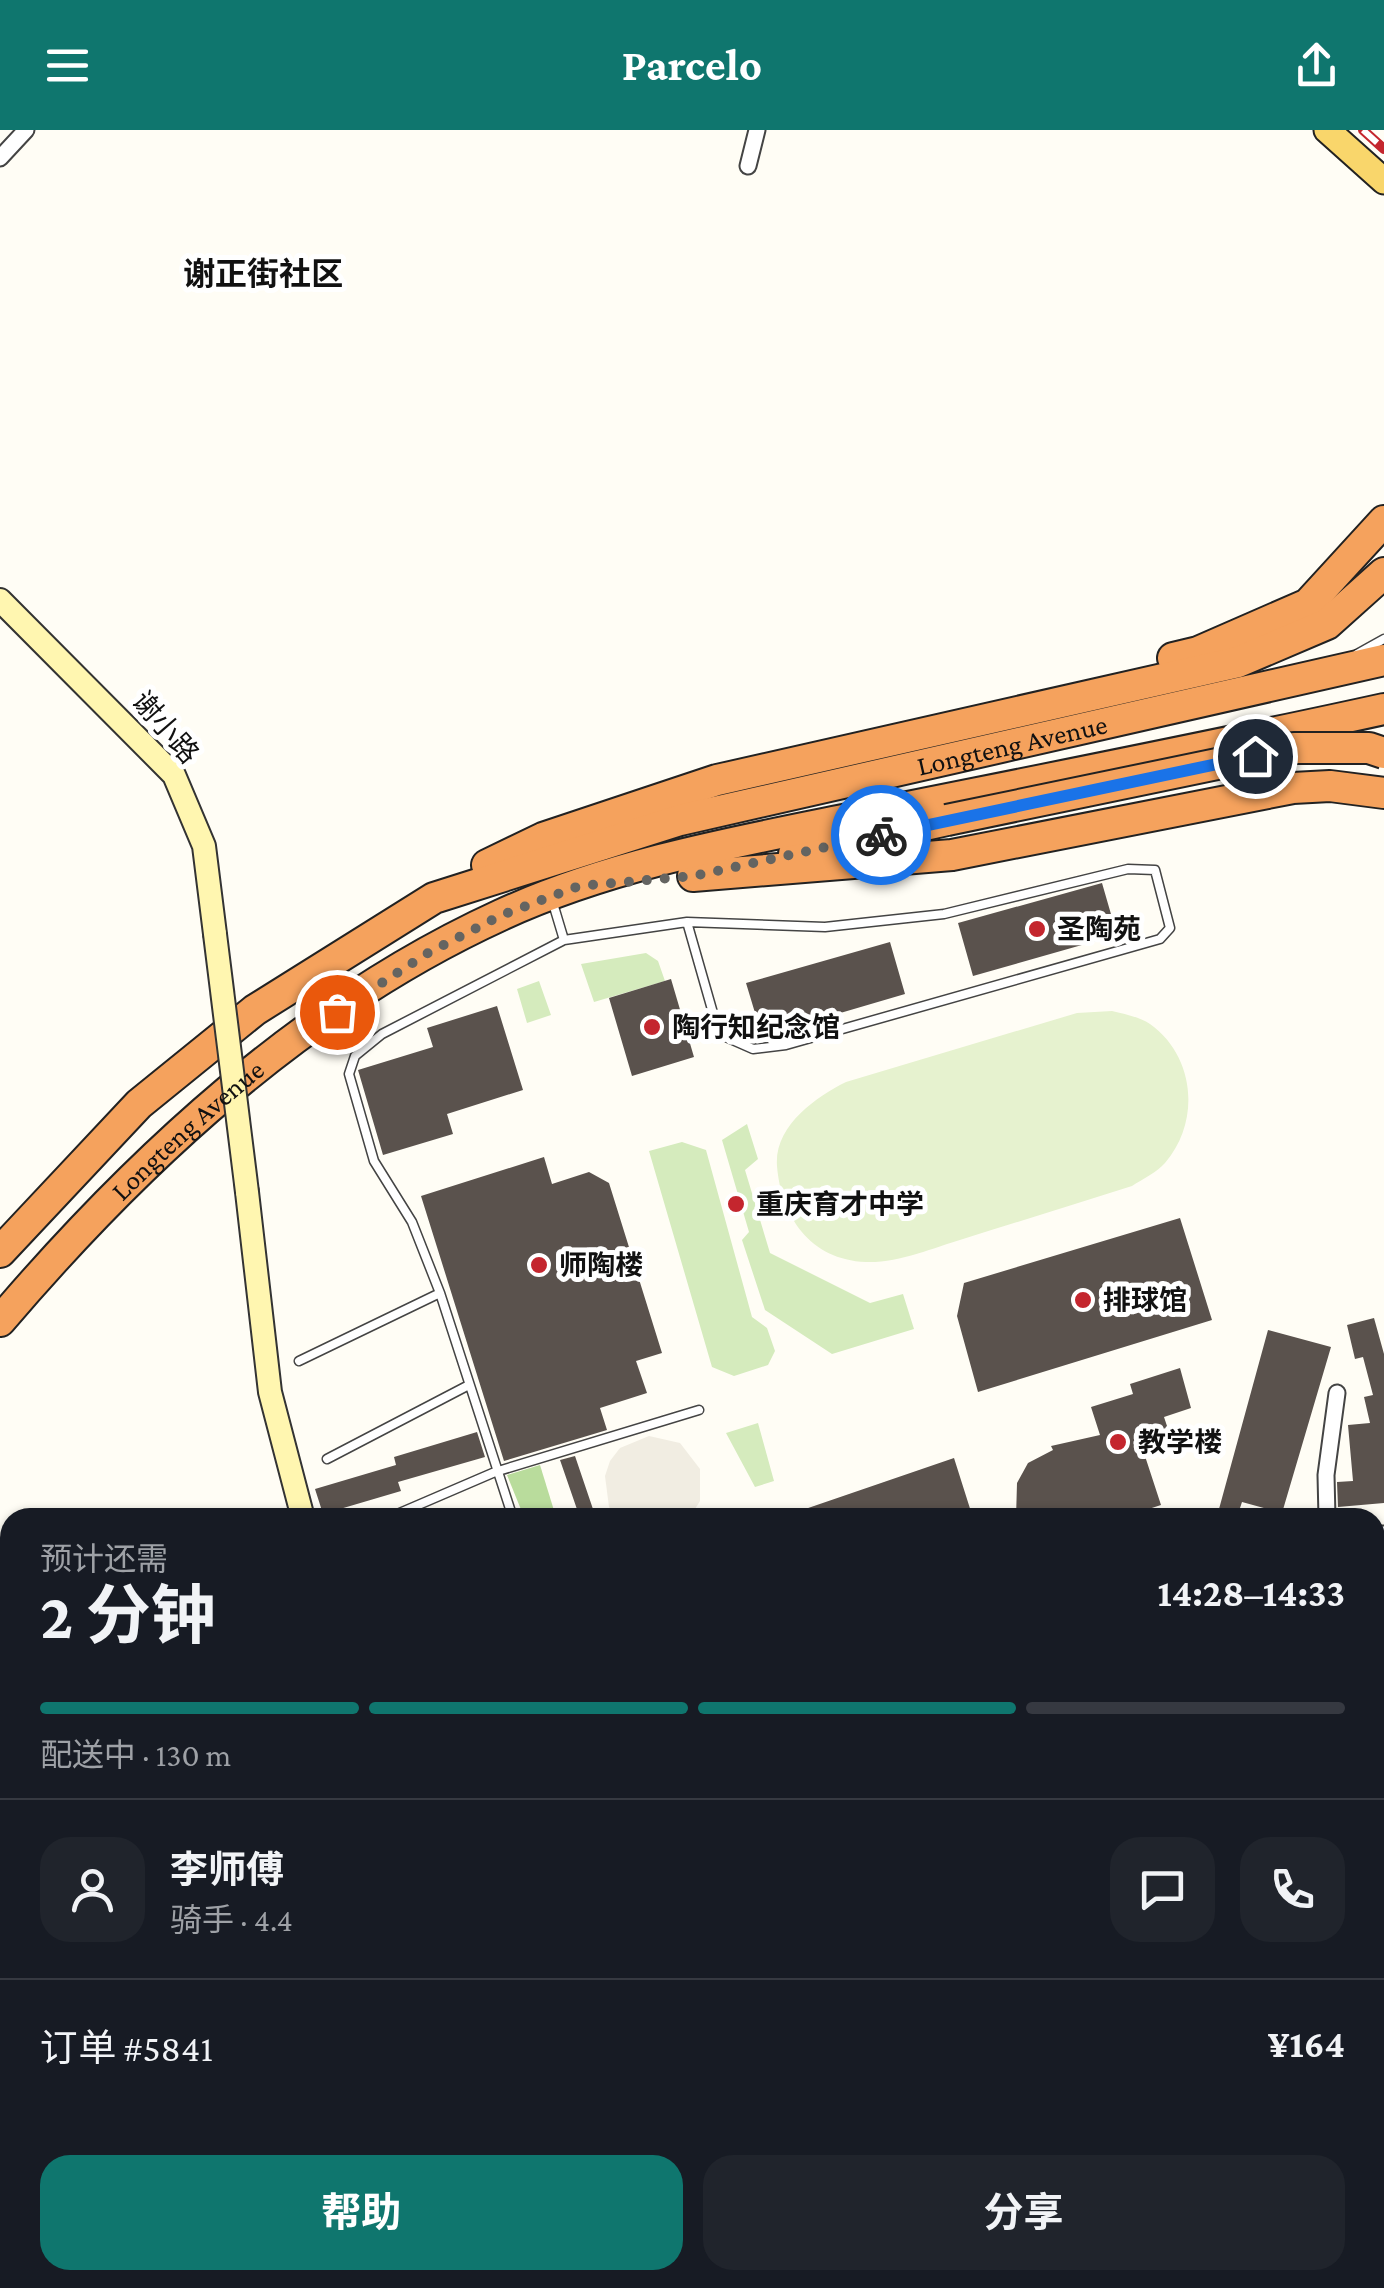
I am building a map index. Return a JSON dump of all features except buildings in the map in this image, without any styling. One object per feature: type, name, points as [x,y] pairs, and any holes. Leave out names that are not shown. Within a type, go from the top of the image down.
[{"type":"highway","points":[[594,820],[758,753],[1198,652],[1308,604],[1384,522]]},
{"type":"highway","points":[[434,898],[476,870],[543,838],[717,780],[1238,662],[1327,624],[1384,573]]},
{"type":"highway","name":"Longteng Avenue","points":[[0,1252],[138,1104],[255,1010],[434,898],[680,820],[1384,660]]},
{"type":"highway","name":"Longteng Avenue","points":[[0,1321],[108,1202],[276,1051],[428,953],[502,915],[565,891],[735,842],[1384,710]]},
{"type":"highway","points":[[694,876],[1294,748],[1370,748],[1384,753]]},
{"type":"highway","points":[[565,891],[952,855],[1293,788],[1330,786],[1384,793]]},
{"type":"highway","points":[[594,820],[680,820]]},
{"type":"main road","points":[[1328,130],[1384,181]]},
{"type":"street","points":[[0,158],[26,130]]},
{"type":"street","points":[[748,166],[756,130]]},
{"type":"street","name":"谢小路","points":[[0,600],[174,774],[204,846],[270,1392],[300,1508]]},
{"type":"street","points":[[1327,1508],[1326,1475],[1338,1394]]},
{"type":"lane","points":[[1320,674],[1384,639]]},
{"type":"lane","points":[[509,1508],[440,1293],[412,1222],[374,1161],[349,1074],[356,1056],[382,1034],[564,940],[687,922],[824,927],[944,914],[1128,869],[1155,870],[1170,928],[1160,939],[786,1046],[753,1049],[719,1034],[687,922]]},
{"type":"lane","points":[[564,940],[565,891]]},
{"type":"lane","points":[[299,1361],[440,1293]]},
{"type":"lane","points":[[327,1459],[467,1386]]},
{"type":"lane","points":[[411,1508],[495,1472],[699,1410]]},
{"type":"green space","points":[[646,953],[658,961],[665,981],[594,1002],[581,964]]},
{"type":"green space","points":[[539,981],[551,1015],[527,1023],[517,989]]},
{"type":"green space","points":[[1112,1011],[1150,1024],[1165,1037],[1184,1071],[1188,1109],[1184,1128],[1165,1163],[1150,1175],[1111,1193],[916,1254],[878,1262],[829,1253],[814,1244],[792,1218],[780,1184],[778,1152],[790,1126],[822,1096],[846,1082],[1077,1013]]},
{"type":"green space","points":[[747,1124],[758,1159],[745,1170],[770,1253],[870,1303],[903,1294],[914,1329],[832,1354],[765,1310],[742,1240],[749,1232],[722,1140]]},
{"type":"green space","points":[[682,1142],[706,1150],[752,1317],[767,1328],[775,1351],[768,1365],[734,1376],[712,1367],[649,1151]]},
{"type":"green space","points":[[758,1423],[774,1481],[755,1487],[726,1433]]},
{"type":"green space","points":[[540,1465],[553,1508],[520,1508],[507,1475]]},
{"type":"shaded area","points":[[649,1436],[680,1443],[700,1469],[700,1501],[696,1508],[610,1508],[605,1476],[620,1448]]},
{"type":"railway","points":[[1363,130],[1384,149]]},
{"type":"way so far","points":[[337,1012],[428,953],[502,915],[579,886],[694,876],[881,835]]},
{"type":"place","name":"圣陶苑","points":[[1037,929]]},
{"type":"place","name":"陶行知纪念馆","points":[[652,1027]]},
{"type":"place","name":"重庆育才中学","points":[[736,1204]]},
{"type":"place","name":"师陶楼","points":[[539,1265]]},
{"type":"place","name":"排球馆","points":[[1083,1300]]},
{"type":"place","name":"教学楼","points":[[1118,1442]]},
{"type":"district","name":"谢正街社区","points":[[263,274]]},
{"type":"route","points":[[881,835],[1255,756]]}]
